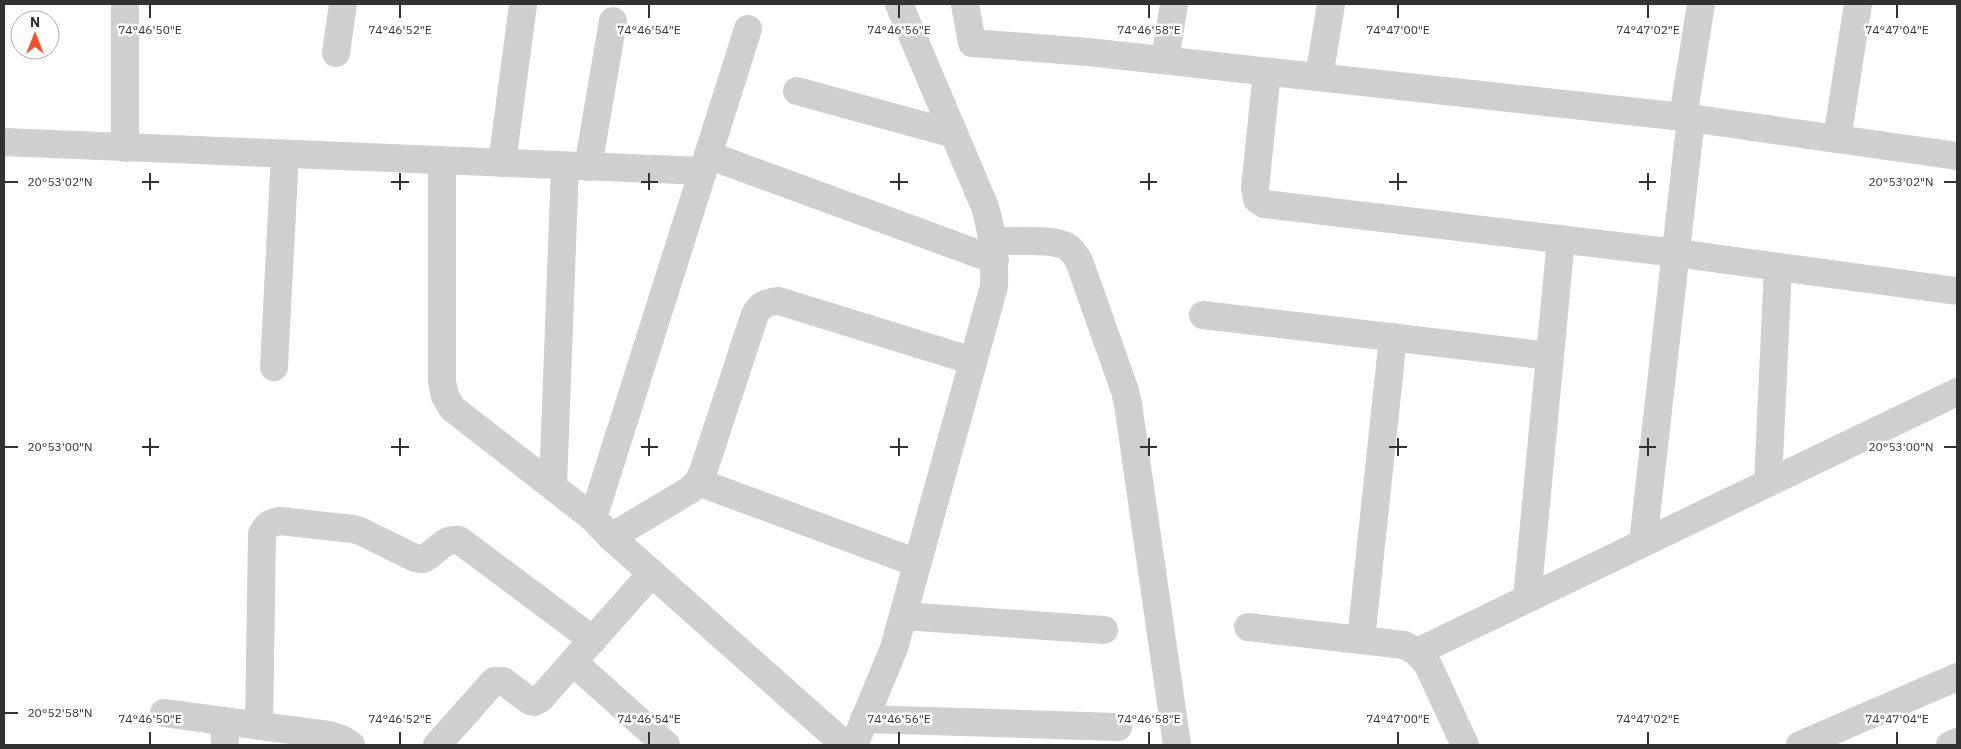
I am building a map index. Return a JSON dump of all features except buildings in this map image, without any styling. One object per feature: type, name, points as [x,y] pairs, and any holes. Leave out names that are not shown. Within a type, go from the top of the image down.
[{"type":"street","points":[[125,4],[126,148]]},
{"type":"street","points":[[336,52],[343,4]]},
{"type":"street","points":[[442,160],[442,382],[445,396],[452,408],[553,486],[602,528],[844,744],[864,719],[894,648],[994,286],[992,227],[899,4]]},
{"type":"street","points":[[965,4],[972,43],[1165,60],[1687,118],[1957,156]]},
{"type":"street","points":[[1165,60],[1174,4]]},
{"type":"street","points":[[1319,77],[1331,4]]},
{"type":"street","points":[[1643,543],[1676,253],[1687,118],[1701,4]]},
{"type":"street","points":[[1837,139],[1858,4]]},
{"type":"street","points":[[502,163],[523,5]]},
{"type":"street","points":[[553,486],[576,166],[613,22]]},
{"type":"street","points":[[602,528],[705,163],[748,29]]},
{"type":"street","points":[[1267,72],[1255,188],[1257,199],[1264,204],[1676,253],[1957,291]]},
{"type":"street","points":[[797,91],[954,134]]},
{"type":"street","points":[[4,142],[576,166],[705,163],[994,251],[1052,242],[1065,246],[1074,252],[1079,261],[1126,397],[1177,745]]},
{"type":"street","points":[[274,367],[285,154]]},
{"type":"street","points":[[1527,599],[1560,239]]},
{"type":"street","points":[[1768,483],[1778,267]]},
{"type":"street","points":[[602,528],[690,490],[698,482],[754,317],[758,308],[768,302],[779,301],[974,361]]},
{"type":"street","points":[[1204,315],[1550,356]]},
{"type":"street","points":[[1361,640],[1392,337]]},
{"type":"street","points":[[1417,652],[1957,392]]},
{"type":"street","points":[[698,482],[917,563]]},
{"type":"street","points":[[259,726],[262,534],[265,527],[271,523],[280,521],[353,529],[415,558],[423,559],[446,541],[459,540],[593,640]]},
{"type":"street","points":[[437,745],[494,681],[503,680],[530,701],[534,702],[541,698],[652,573]]},
{"type":"street","points":[[902,616],[1104,630]]},
{"type":"street","points":[[1248,627],[1404,645],[1417,652],[1428,665],[1465,745]]},
{"type":"street","points":[[573,662],[666,745]]},
{"type":"street","points":[[1800,745],[1957,677]]},
{"type":"street","points":[[164,712],[224,733],[259,726],[328,736],[342,739],[351,745]]},
{"type":"street","points":[[864,719],[1118,727]]},
{"type":"street","points":[[1950,745],[1957,742]]}]
